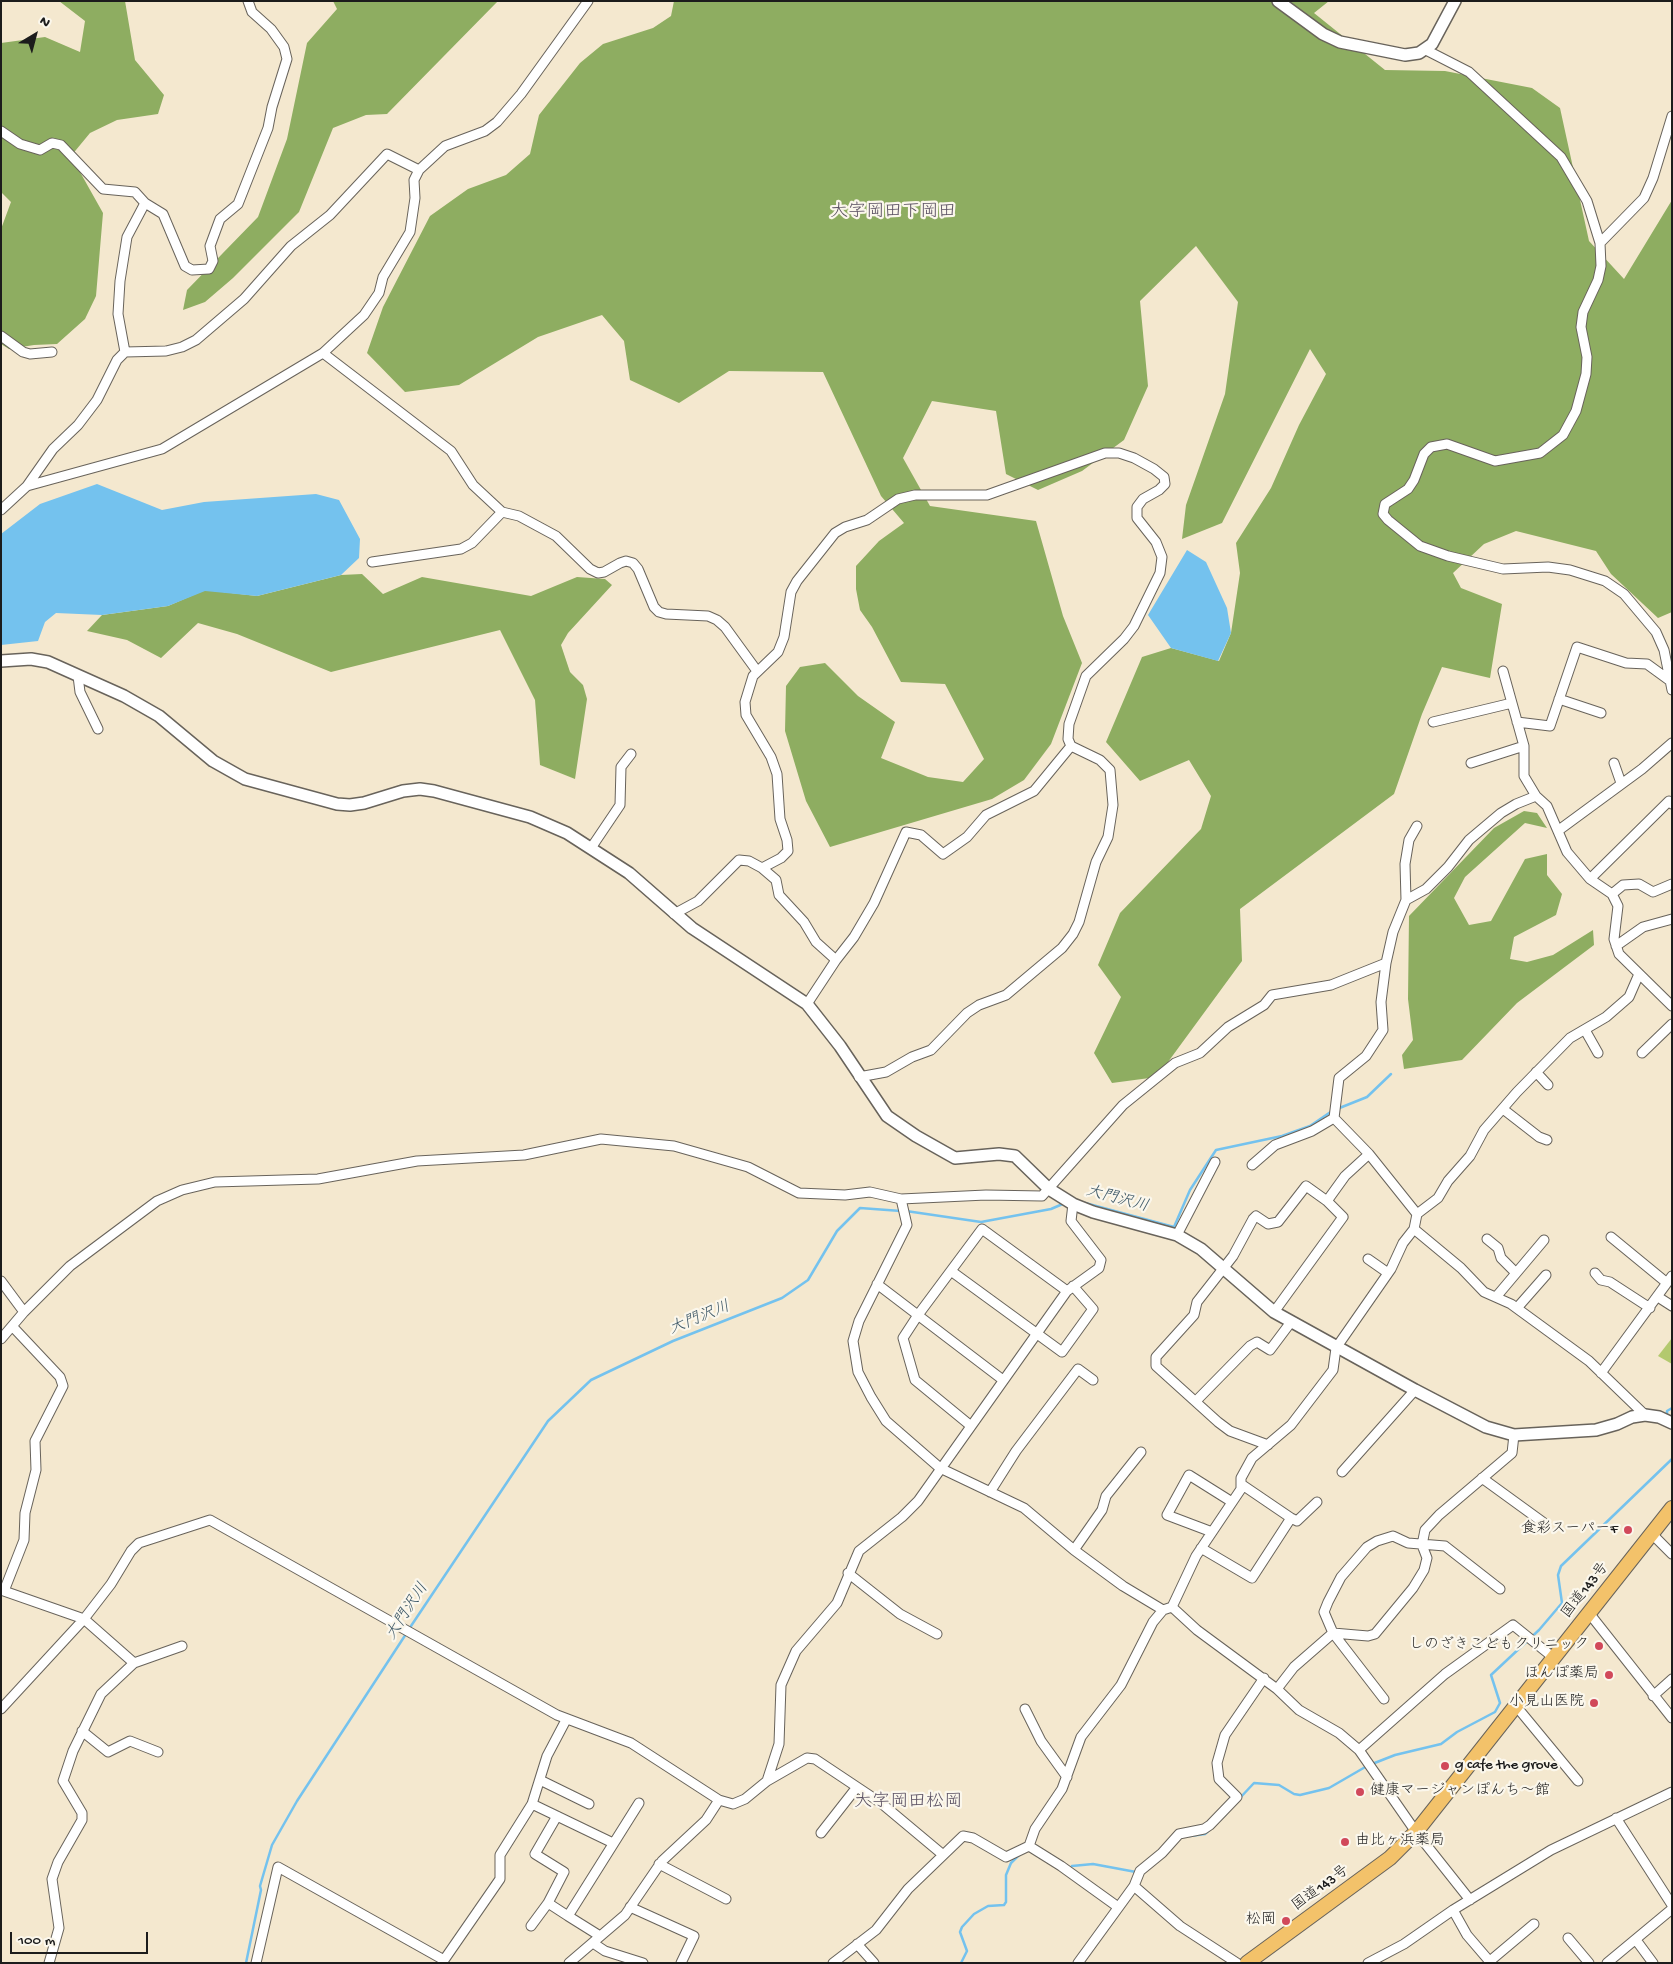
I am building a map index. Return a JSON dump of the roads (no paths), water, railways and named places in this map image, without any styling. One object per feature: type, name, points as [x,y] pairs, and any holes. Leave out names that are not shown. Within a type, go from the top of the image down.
[{"type":"highway","name":"国道143号","points":[[1247,1963],[1390,1858],[1416,1832],[1672,1508]]},
{"type":"street","points":[[1,131],[20,144],[40,150],[52,143],[61,144],[103,189],[135,192],[145,203],[163,214],[188,269],[209,269],[212,267],[213,261],[210,246],[220,219],[238,204],[268,128],[272,107],[287,59],[284,47],[271,29],[252,12],[248,1]]},
{"type":"street","points":[[27,486],[162,449],[323,353],[364,314],[379,293],[383,277],[410,232],[415,198],[414,180],[419,170],[445,146],[485,130],[497,122],[521,94],[588,1]]},
{"type":"street","points":[[1278,1],[1324,34],[1352,46],[1406,55],[1426,50],[1432,44],[1455,1]]},
{"type":"street","points":[[1426,50],[1469,72],[1561,157],[1587,201],[1600,243],[1600,273],[1582,312],[1581,327],[1588,357],[1586,374],[1576,412],[1563,435],[1540,453],[1495,461],[1447,444],[1431,448],[1424,454],[1414,480],[1408,489],[1385,504],[1383,514],[1420,546],[1448,556],[1503,569],[1548,567],[1570,570],[1605,581],[1624,594],[1644,615],[1656,632],[1664,650],[1672,690]]},
{"type":"street","points":[[1600,243],[1644,198],[1653,178],[1672,116]]},
{"type":"street","points":[[1,510],[27,486],[53,449],[78,425],[98,400],[117,360],[125,352],[166,351],[182,347],[196,340],[244,299],[291,246],[330,214],[387,154],[419,170]]},
{"type":"street","points":[[125,352],[118,314],[120,281],[127,237],[145,203]]},
{"type":"street","points":[[1,336],[23,352],[30,354],[52,352]]},
{"type":"street","points":[[323,353],[451,451],[473,485],[502,512],[519,516],[556,536],[590,569],[598,573],[626,561],[633,563],[638,569],[654,607],[659,612],[708,616],[717,620],[725,627],[757,671]]},
{"type":"street","points":[[762,868],[781,858],[788,851],[787,840],[780,820],[777,774],[771,758],[746,715],[745,702],[753,676],[778,652],[784,637],[791,592],[797,581],[835,533],[845,527],[867,520],[898,499],[915,494],[987,495],[1106,453],[1119,453],[1140,461],[1164,477],[1165,484],[1143,499],[1137,507],[1137,518],[1156,542],[1162,557],[1160,572],[1134,626],[1124,639],[1086,676],[1069,724],[1068,739],[1071,746],[1100,760],[1110,770],[1113,805],[1108,837],[1096,862],[1080,922],[1062,948],[1006,995],[979,1005],[967,1013],[931,1050],[912,1057],[886,1072],[859,1077]]},
{"type":"street","points":[[372,562],[461,549],[472,543],[502,512]]},
{"type":"street","points":[[1664,650],[1672,644]]},
{"type":"street","points":[[1517,722],[1550,726],[1577,647],[1626,663],[1647,664],[1669,680]]},
{"type":"street","points":[[1,661],[31,659],[48,662],[124,696],[159,716],[213,762],[245,779],[337,804],[350,805],[364,804],[403,791],[420,789],[434,791],[530,817],[567,833],[629,873],[674,914],[807,1004],[834,1038],[887,1116],[939,1151],[955,1158],[999,1154],[1015,1156],[1049,1189],[1073,1204],[1092,1212],[1177,1235],[1201,1249],[1274,1312],[1336,1348],[1486,1427],[1514,1435],[1596,1430],[1632,1417],[1645,1415],[1659,1417],[1672,1423]]},
{"type":"street","points":[[1503,672],[1524,746],[1524,776],[1536,796],[1548,806],[1567,852],[1590,879],[1612,894],[1618,906],[1614,939],[1619,954],[1672,1006]]},
{"type":"street","points":[[78,676],[80,692],[98,730]]},
{"type":"street","points":[[1559,699],[1601,713]]},
{"type":"street","points":[[1433,722],[1512,704]]},
{"type":"street","points":[[1559,830],[1672,743]]},
{"type":"street","points":[[807,1004],[836,960],[854,937],[874,903],[906,832],[921,834],[943,854],[968,837],[986,815],[1034,791],[1071,746]]},
{"type":"street","points":[[1471,763],[1524,746]]},
{"type":"street","points":[[591,848],[620,805],[621,767],[623,761],[631,754]]},
{"type":"street","points":[[1614,763],[1621,783]]},
{"type":"street","points":[[1406,900],[1426,889],[1448,867],[1469,840],[1501,813],[1536,796]]},
{"type":"street","points":[[1590,879],[1669,801],[1672,804]]},
{"type":"street","points":[[1334,1118],[1340,1078],[1366,1056],[1383,1030],[1382,1002],[1386,963],[1393,932],[1406,900],[1405,864],[1409,840],[1416,826]]},
{"type":"street","points":[[674,914],[698,901],[739,860],[749,861],[762,868],[776,880],[779,895],[804,922],[816,942],[836,960]]},
{"type":"street","points":[[1612,894],[1623,885],[1639,884],[1653,892],[1672,884]]},
{"type":"street","points":[[1616,946],[1643,927],[1672,919]]},
{"type":"street","points":[[1,1339],[24,1312],[70,1266],[157,1201],[182,1190],[215,1182],[318,1179],[417,1161],[524,1155],[602,1139],[683,1149],[748,1167],[799,1193],[845,1195],[870,1192],[900,1199],[986,1195],[1042,1196],[1128,1100],[1175,1063],[1200,1053],[1228,1027],[1264,1005],[1272,995],[1331,985],[1386,963]]},
{"type":"street","points":[[833,1963],[876,1930],[908,1889],[942,1854],[963,1836],[972,1838],[1006,1856],[1029,1846],[1035,1829],[1062,1789],[1081,1737],[1122,1685],[1153,1622],[1163,1610],[1172,1607],[1201,1548],[1241,1489],[1241,1478],[1252,1458],[1291,1425],[1333,1370],[1336,1348],[1388,1273],[1403,1243],[1414,1229],[1417,1214],[1438,1198],[1448,1181],[1470,1156],[1484,1130],[1536,1072],[1570,1038],[1606,1017],[1629,998],[1639,974]]},
{"type":"street","points":[[1642,1053],[1672,1024]]},
{"type":"street","points":[[1585,1030],[1598,1053]]},
{"type":"street","points":[[1536,1072],[1548,1085]]},
{"type":"street","points":[[1503,1109],[1539,1137],[1547,1140]]},
{"type":"street","points":[[1334,1118],[1369,1154],[1417,1214]]},
{"type":"street","points":[[1252,1165],[1275,1145],[1312,1131],[1334,1118]]},
{"type":"street","points":[[1326,1201],[1345,1176],[1369,1154]]},
{"type":"street","points":[[1177,1235],[1215,1162]]},
{"type":"street","points":[[1268,1445],[1230,1431],[1156,1366],[1156,1357],[1194,1315],[1197,1302],[1223,1268],[1256,1216],[1268,1224],[1278,1222],[1306,1186],[1343,1217],[1274,1312]]},
{"type":"street","points":[[900,1199],[907,1225],[859,1321],[853,1341],[862,1384],[886,1421],[940,1468],[1024,1508],[1074,1550],[1123,1586],[1163,1610]]},
{"type":"street","points":[[767,1781],[779,1744],[781,1685],[796,1651],[836,1602],[859,1551],[902,1517],[918,1501],[1070,1288],[1099,1268],[1101,1260],[1071,1221],[1073,1204]]},
{"type":"street","points":[[951,1271],[1036,1335],[1062,1352],[1093,1309],[1070,1288],[982,1229],[918,1315],[903,1338],[915,1380],[971,1426]]},
{"type":"street","points":[[1414,1229],[1461,1268],[1484,1292],[1517,1308],[1556,1336],[1601,1373],[1645,1415]]},
{"type":"street","points":[[1601,1373],[1670,1280],[1611,1237]]},
{"type":"street","points":[[1487,1239],[1498,1248],[1501,1258],[1516,1273]]},
{"type":"street","points":[[1496,1297],[1544,1240]]},
{"type":"street","points":[[1368,1259],[1388,1273]]},
{"type":"street","points":[[1595,1273],[1601,1280],[1610,1282],[1650,1308]]},
{"type":"street","points":[[1517,1308],[1546,1275]]},
{"type":"street","points":[[1,1281],[24,1312]]},
{"type":"street","points":[[877,1284],[1004,1380]]},
{"type":"street","points":[[1658,1297],[1672,1306]]},
{"type":"street","points":[[1196,1401],[1250,1346],[1257,1342],[1270,1350],[1291,1322]]},
{"type":"street","points":[[12,1326],[54,1371],[62,1386],[35,1441],[36,1470],[25,1513],[24,1540],[2,1590],[84,1619],[134,1664]]},
{"type":"street","points":[[990,1492],[1016,1451],[1078,1369],[1093,1380]]},
{"type":"street","points":[[1342,1472],[1415,1390]]},
{"type":"street","points":[[1277,1689],[1294,1667],[1333,1633],[1368,1636],[1375,1634],[1413,1588],[1424,1570],[1427,1558],[1422,1545],[1425,1530],[1512,1453],[1514,1435]]},
{"type":"street","points":[[1074,1550],[1102,1510],[1106,1496],[1141,1452]]},
{"type":"street","points":[[1212,1532],[1167,1515],[1189,1475],[1232,1502]]},
{"type":"street","points":[[1482,1478],[1544,1523]]},
{"type":"street","points":[[1241,1484],[1297,1521],[1317,1502]]},
{"type":"street","points":[[1201,1548],[1252,1578],[1292,1518]]},
{"type":"street","points":[[1,1709],[84,1619],[111,1584],[131,1551],[139,1543],[210,1520],[395,1626],[566,1720],[631,1743],[719,1800],[734,1804],[745,1800],[767,1781],[806,1758],[815,1759],[881,1804],[942,1854]]},
{"type":"street","points":[[1652,1534],[1672,1554]]},
{"type":"street","points":[[1384,1699],[1333,1633],[1324,1612],[1341,1577],[1366,1547],[1393,1536],[1408,1543],[1445,1546],[1500,1589]]},
{"type":"street","points":[[848,1573],[900,1614],[937,1634]]},
{"type":"street","points":[[1172,1607],[1197,1630],[1264,1678],[1299,1710],[1339,1733],[1359,1750],[1416,1832],[1470,1900]]},
{"type":"street","points":[[1589,1613],[1672,1718]]},
{"type":"street","points":[[1359,1750],[1445,1674],[1513,1625],[1554,1658]]},
{"type":"street","points":[[49,1963],[59,1928],[52,1879],[58,1862],[82,1820],[82,1813],[63,1781],[82,1732],[101,1694],[134,1664],[182,1646]]},
{"type":"street","points":[[1078,1963],[1134,1886],[1139,1873],[1162,1853],[1178,1834],[1204,1830],[1236,1797],[1219,1779],[1217,1763],[1225,1735],[1264,1678]]},
{"type":"street","points":[[1653,1696],[1672,1679]]},
{"type":"street","points":[[1516,1706],[1578,1781]]},
{"type":"street","points":[[1025,1709],[1040,1741],[1067,1777]]},
{"type":"street","points":[[256,1963],[278,1867],[444,1960],[500,1879],[500,1855],[532,1804],[547,1756],[566,1720]]},
{"type":"street","points":[[82,1732],[108,1752],[130,1741],[158,1752]]},
{"type":"street","points":[[540,1780],[589,1804]]},
{"type":"street","points":[[821,1833],[857,1787]]},
{"type":"street","points":[[1368,1963],[1383,1953],[1404,1944],[1453,1910],[1551,1850],[1672,1792]]},
{"type":"street","points":[[569,1963],[625,1915],[659,1864],[706,1820],[719,1800]]},
{"type":"street","points":[[568,1916],[639,1803]]},
{"type":"street","points":[[532,1804],[613,1843]]},
{"type":"street","points":[[531,1926],[548,1903],[564,1872],[535,1854],[557,1816]]},
{"type":"street","points":[[1616,1818],[1672,1905]]},
{"type":"street","points":[[1029,1846],[1118,1906]]},
{"type":"street","points":[[659,1864],[726,1899]]},
{"type":"street","points":[[1134,1886],[1180,1926],[1237,1963]]},
{"type":"street","points":[[548,1903],[600,1936]]},
{"type":"street","points":[[630,1907],[694,1936],[681,1963]]},
{"type":"street","points":[[1607,1963],[1672,1909]]},
{"type":"street","points":[[1453,1910],[1467,1935],[1491,1962],[1534,1924]]},
{"type":"street","points":[[1568,1938],[1589,1963]]},
{"type":"street","points":[[1636,1940],[1652,1963]]},
{"type":"street","points":[[593,1943],[605,1951],[643,1963]]},
{"type":"street","points":[[857,1944],[874,1963]]},
{"type":"street","points":[[1383,1953],[1387,1963]]},
{"type":"water","points":[[97,484],[162,510],[204,502],[316,494],[339,500],[360,539],[359,558],[341,575],[257,596],[205,591],[168,606],[102,615],[56,613],[45,622],[38,641],[1,645],[1,534],[40,504]]},
{"type":"water","points":[[1187,550],[1206,562],[1227,608],[1231,633],[1218,661],[1171,648],[1148,615]]},
{"type":"waterway","name":"大門沢川","points":[[1337,1109],[1367,1097],[1391,1074]]},
{"type":"waterway","name":"大門沢川","points":[[1085,1203],[1174,1227],[1190,1190],[1216,1150],[1282,1136],[1310,1126],[1332,1111]]},
{"type":"waterway","name":"大門沢川","points":[[906,1211],[981,1222],[1051,1209],[1065,1203]]},
{"type":"waterway","name":"大門沢川","points":[[409,1629],[548,1421],[591,1380],[673,1341],[782,1298],[808,1280],[837,1231],[860,1208],[901,1211]]},
{"type":"waterway","points":[[1667,1416],[1667,1411],[1672,1408]]},
{"type":"waterway","points":[[1372,1764],[1395,1755],[1441,1744],[1457,1732],[1495,1712],[1500,1703],[1491,1675],[1539,1630],[1562,1603],[1558,1575],[1561,1566],[1672,1459]]},
{"type":"waterway","name":"大門沢川","points":[[246,1963],[261,1890],[260,1886],[272,1845],[297,1801],[406,1634]]},
{"type":"waterway","points":[[1239,1799],[1254,1783],[1279,1785],[1294,1794],[1300,1795],[1329,1788],[1367,1766]]},
{"type":"waterway","points":[[1190,1836],[1205,1834],[1226,1814]]},
{"type":"waterway","points":[[1158,1861],[1167,1853]]},
{"type":"waterway","points":[[961,1963],[967,1951],[960,1932],[962,1927],[974,1914],[988,1906],[1004,1905],[1006,1902],[1006,1875],[1011,1863],[1019,1855]]},
{"type":"waterway","points":[[1072,1866],[1093,1864],[1136,1872]]},
{"type":"place","name":"食彩スーパーF","points":[[1628,1530]]},
{"type":"place","name":"しのざきこどもクリニック","points":[[1599,1646]]},
{"type":"place","name":"ほんぽ薬局","points":[[1609,1675]]},
{"type":"place","name":"小見山医院","points":[[1594,1703]]},
{"type":"place","name":"g cafe the grove","points":[[1445,1766]]},
{"type":"place","name":"健康マージャンぽんち～館","points":[[1360,1792]]},
{"type":"place","name":"由比ヶ浜薬局","points":[[1345,1842]]},
{"type":"place","name":"松岡","points":[[1286,1921]]},
{"type":"district","name":"大字岡田下岡田","points":[[893,213]]},
{"type":"district","name":"大字岡田松岡","points":[[908,1803]]}]
